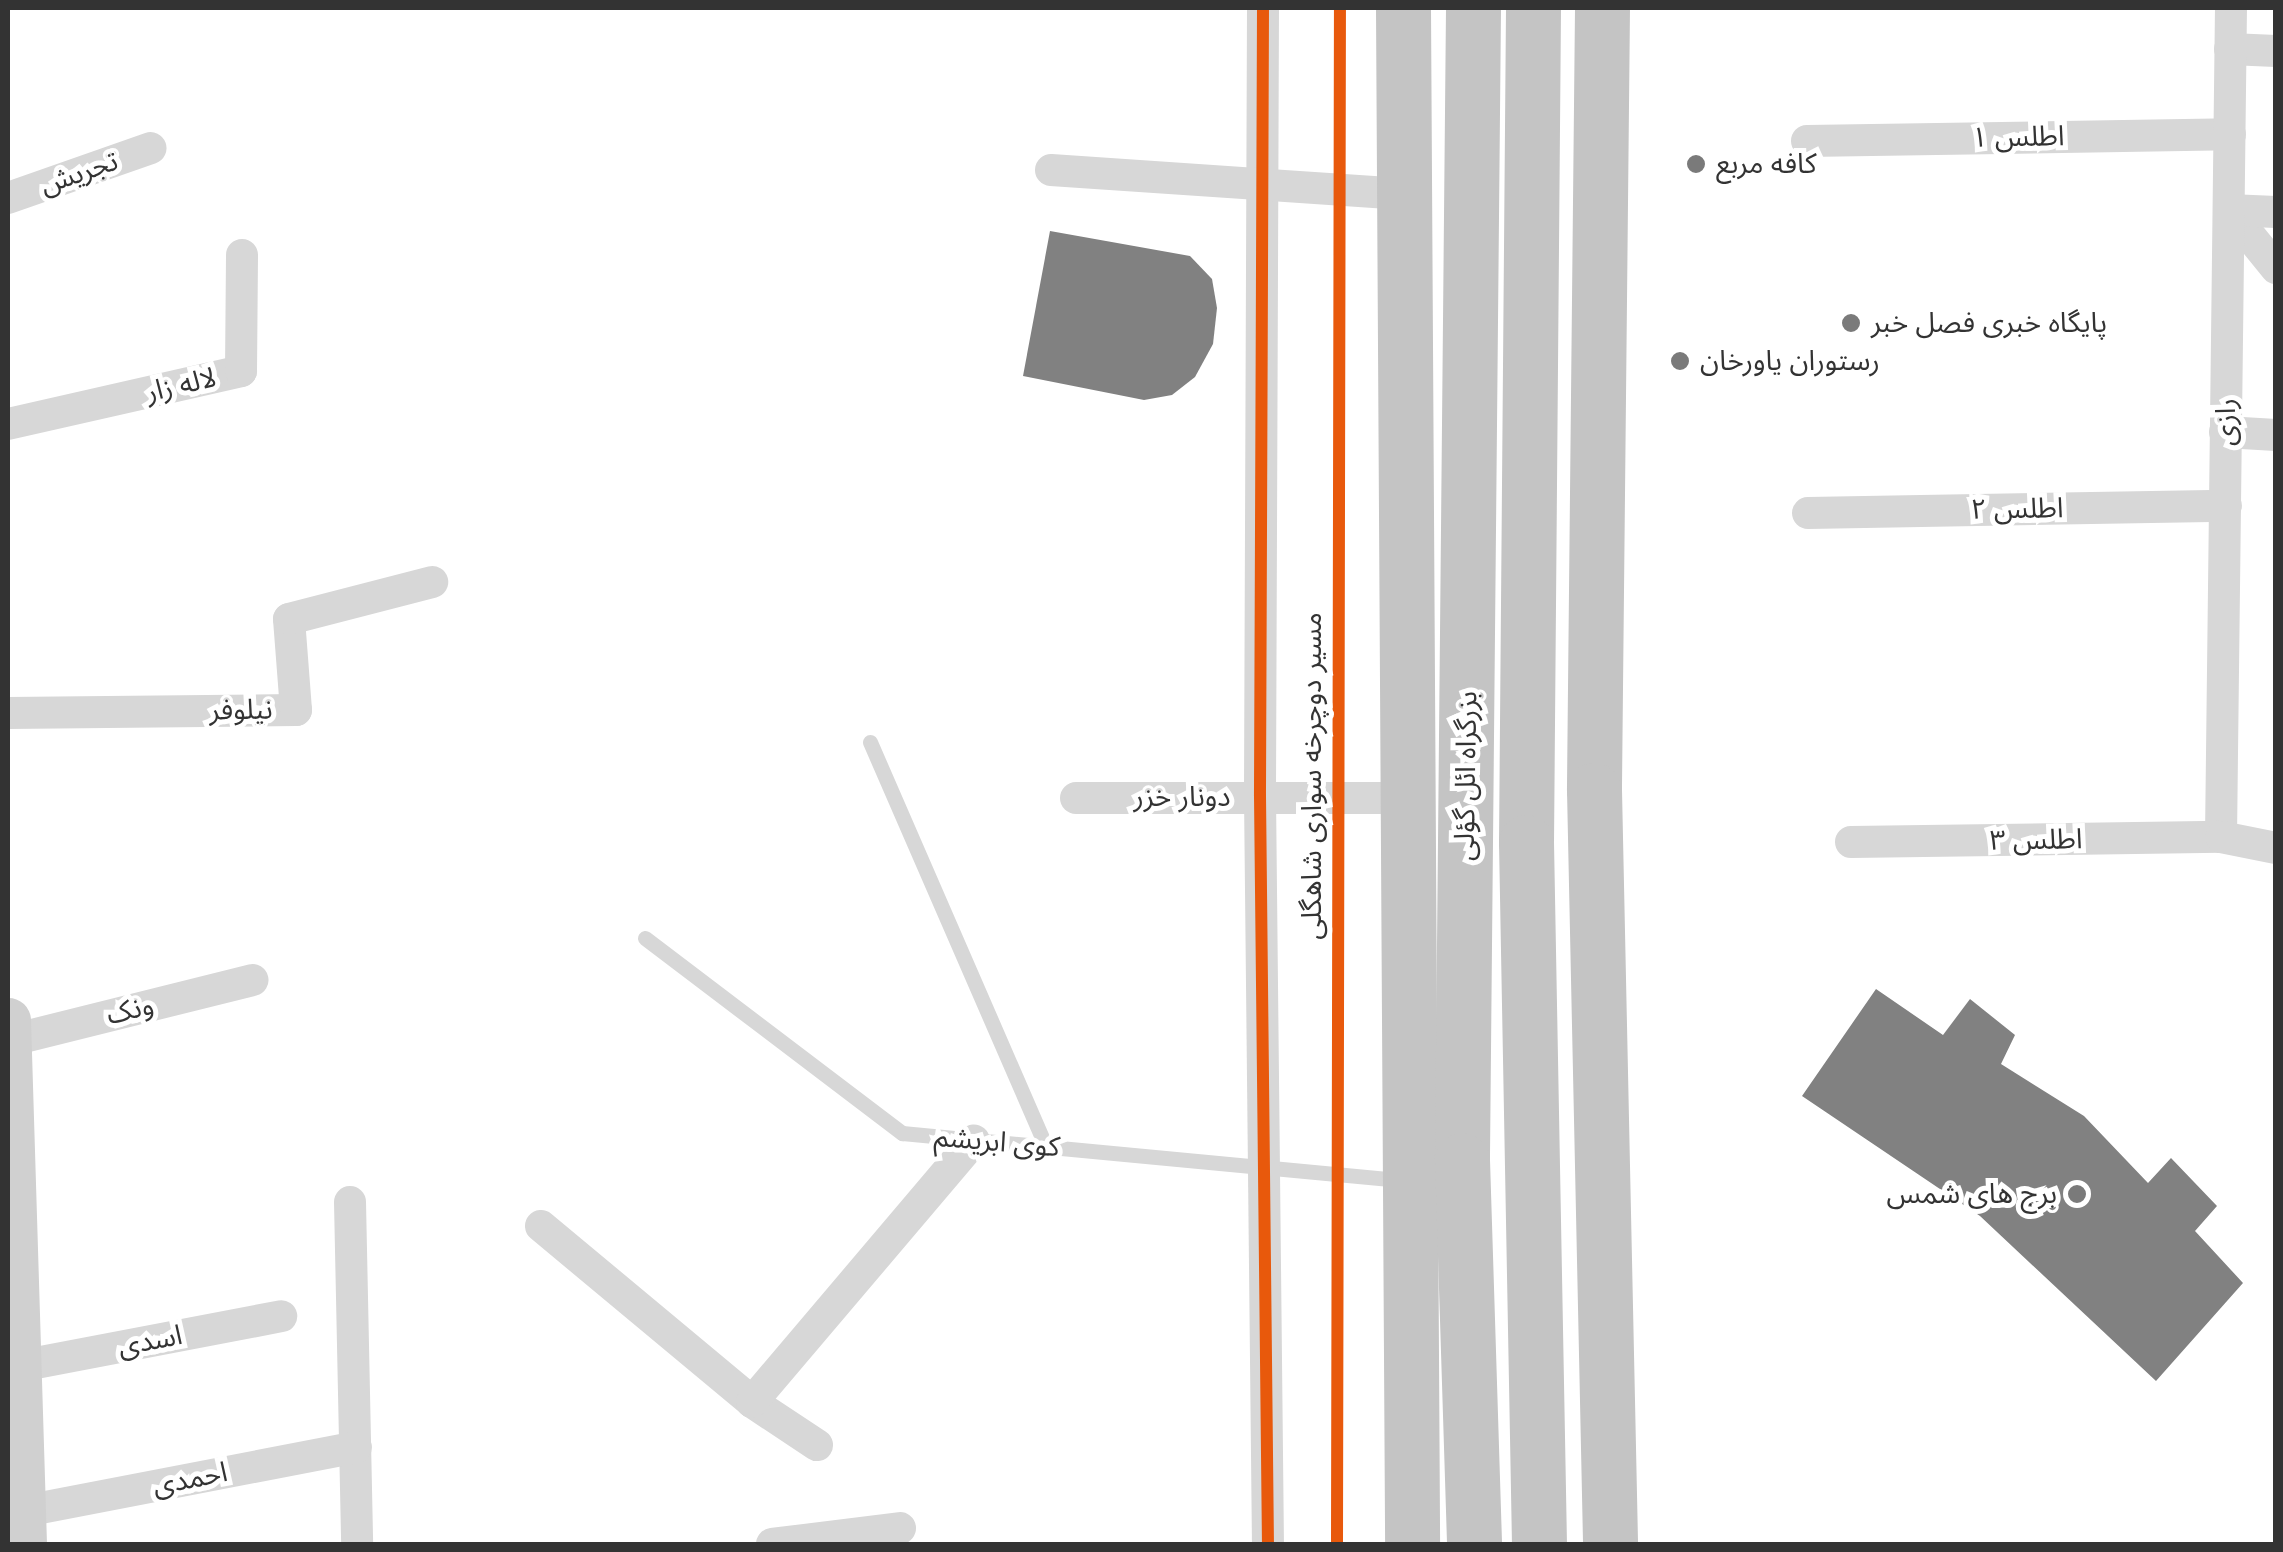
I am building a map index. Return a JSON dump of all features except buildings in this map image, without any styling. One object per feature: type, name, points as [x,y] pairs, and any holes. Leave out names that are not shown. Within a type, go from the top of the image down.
[{"type":"highway","points":[[1403,8],[1412,1544]]},
{"type":"highway","name":"بزرگراه ائل گؤلی","points":[[1473,8],[1462,1160],[1474,1544]]},
{"type":"highway","points":[[1533,8],[1526,842],[1539,1544]]},
{"type":"highway","points":[[1602,8],[1594,790],[1610,1544]]},
{"type":"street","points":[[1263,8],[1260,796],[1268,1544]]},
{"type":"street","name":"رازی","points":[[2221,838],[2230,8]]},
{"type":"street","points":[[2230,50],[2276,51]]},
{"type":"street","name":"اطلس ۱","points":[[1807,141],[2230,134]]},
{"type":"street","name":"تجریش","points":[[8,198],[150,148]]},
{"type":"street","points":[[1051,170],[1403,194]]},
{"type":"street","points":[[2229,210],[2276,212]]},
{"type":"street","points":[[2229,210],[2276,268]]},
{"type":"street","name":"لاله زار","points":[[8,424],[242,371],[242,255]]},
{"type":"street","points":[[2225,432],[2276,434]]},
{"type":"street","name":"اطلس ۲","points":[[1808,513],[2226,506]]},
{"type":"street","name":"نیلوفر","points":[[8,713],[296,710],[289,619],[432,582]]},
{"type":"street","name":"دونار خزر","points":[[1076,798],[1408,798]]},
{"type":"street","name":"اطلس ۳","points":[[1851,842],[2221,838],[2276,848]]},
{"type":"street","name":"ونک","points":[[8,1041],[252,980]]},
{"type":"street","points":[[8,1020],[16,1389],[24,1528]]},
{"type":"street","points":[[752,1402],[974,1140]]},
{"type":"street","points":[[350,1202],[358,1544]]},
{"type":"street","points":[[541,1226],[752,1402],[817,1445]]},
{"type":"street","name":"اسدی","points":[[16,1389],[281,1316]]},
{"type":"street","name":"احمدی","points":[[24,1528],[356,1448]]},
{"type":"street","points":[[772,1544],[900,1528]]},
{"type":"lane","points":[[870,742],[1046,1146]]},
{"type":"lane","name":"کوی ابریشم","points":[[645,938],[902,1133],[1412,1182]]},
{"type":"cycle path","points":[[1263,8],[1260,796],[1268,1544]]},
{"type":"cycle path","name":"مسیر دوچرخه سواری شاهگلی","points":[[1337,1544],[1340,8]]},
{"type":"place","name":"کافه مربع","points":[[1696,164]]},
{"type":"place","name":"پایگاه خبری فصل خبر","points":[[1851,323]]},
{"type":"place","name":"رستوران یاورخان","points":[[1680,361]]},
{"type":"place","name":"برج های شمس","points":[[2077,1194]]}]
